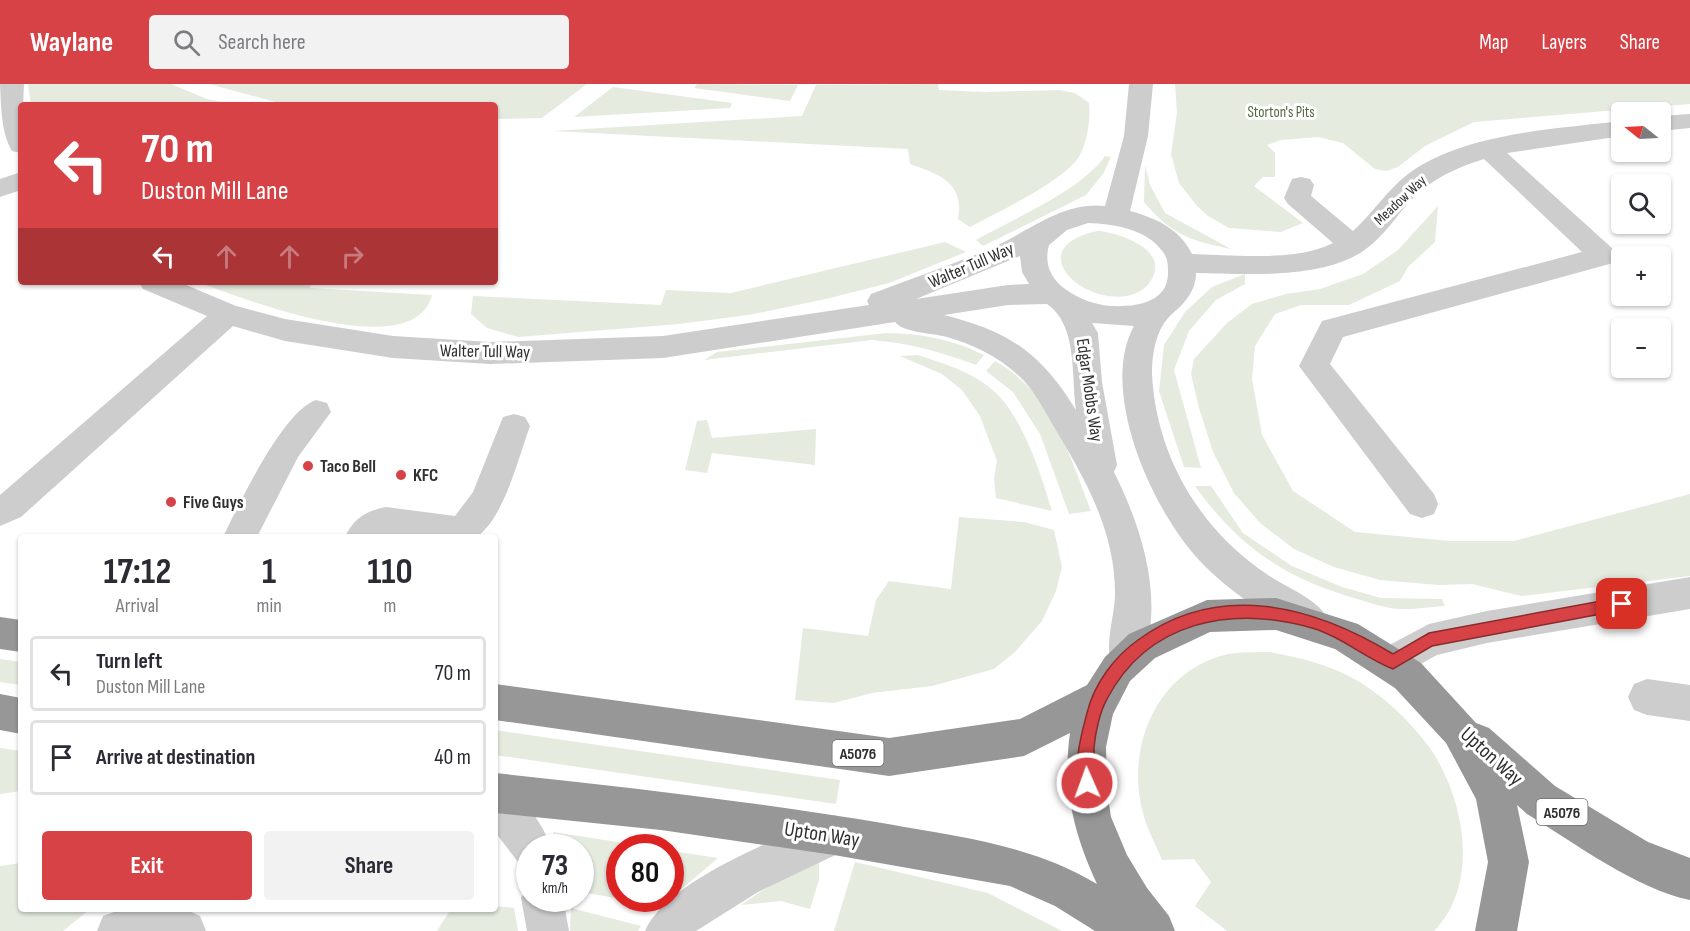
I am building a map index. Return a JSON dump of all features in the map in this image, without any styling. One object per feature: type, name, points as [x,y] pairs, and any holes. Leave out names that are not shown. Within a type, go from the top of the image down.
[{"type":"highway","points":[[1155,931],[1139,915],[1106,859],[1088,801],[1086,746],[1098,698],[1126,657],[1164,629],[1210,614],[1260,611],[1313,622],[1354,638],[1393,662],[1425,689],[1452,719],[1481,764],[1501,812],[1509,862],[1505,910],[1496,931]]},
{"type":"highway","points":[[0,633],[18,636]]},
{"type":"highway","name":"A5076","points":[[498,702],[889,757],[1024,737],[1098,698]]},
{"type":"highway","points":[[0,712],[18,715]]},
{"type":"highway","name":"Upton Way","points":[[1452,719],[1541,800],[1634,856],[1679,877],[1690,879]]},
{"type":"highway","name":"Upton Way","points":[[498,793],[661,810],[1010,866],[1070,891],[1134,931]]},
{"type":"street","points":[[12,84],[12,107],[18,133]]},
{"type":"street","points":[[1116,216],[1134,146],[1142,84]]},
{"type":"street","points":[[1671,123],[1690,121]]},
{"type":"street","name":"Meadow Way","points":[[1182,263],[1254,264],[1309,259],[1353,244],[1420,178],[1471,153],[1548,138],[1611,129]]},
{"type":"street","points":[[1422,504],[1314,366],[1332,329],[1603,256],[1489,150]]},
{"type":"street","points":[[0,189],[18,181]]},
{"type":"street","points":[[1301,185],[1297,198],[1353,244]]},
{"type":"street","points":[[1088,214],[1116,216],[1147,226],[1163,236],[1175,249],[1182,263],[1182,279],[1176,294],[1162,306],[1146,314],[1106,316],[1060,299],[1042,283],[1033,260],[1034,249],[1046,230],[1062,221],[1088,214]]},
{"type":"street","name":"Walter Tull Way","points":[[826,322],[999,256],[1046,230]]},
{"type":"street","name":"Walter Tull Way","points":[[160,285],[228,314],[285,330],[334,340],[433,350],[490,352],[663,347],[1008,295],[1060,299]]},
{"type":"street","name":"Edgar Mobbs Way","points":[[1060,299],[1083,333],[1087,382],[1103,478],[1128,546],[1134,622],[1126,657]]},
{"type":"street","points":[[1162,306],[1140,343],[1136,368],[1145,424],[1163,475],[1180,510],[1210,549],[1253,586],[1313,622]]},
{"type":"street","points":[[0,512],[18,500],[228,314]]},
{"type":"street","name":"Edgar Mobbs Way","points":[[885,315],[941,325],[975,336],[1020,360],[1041,379],[1103,478]]},
{"type":"street","points":[[242,534],[287,448],[316,412]]},
{"type":"street","points":[[365,534],[375,523],[386,521],[460,531],[470,526],[524,427],[491,534]]},
{"type":"street","points":[[1393,662],[1429,640],[1487,627],[1690,593]]},
{"type":"street","points":[[1647,697],[1690,703]]},
{"type":"street","points":[[498,803],[521,834]]},
{"type":"street","points":[[666,931],[673,921],[734,882],[834,836]]},
{"type":"street","points":[[545,912],[548,931]]},
{"type":"street","points":[[118,931],[166,922],[185,931]]},
{"type":"green space","points":[[28,84],[171,84],[220,102],[31,102]]},
{"type":"green space","points":[[209,84],[587,84],[542,118],[498,119],[498,102],[276,102]]},
{"type":"green space","points":[[697,84],[798,85],[790,101],[694,88]]},
{"type":"green space","points":[[938,84],[939,90],[984,92],[1059,90],[1075,93],[1089,103],[1087,133],[1080,155],[1055,179],[970,227],[958,219],[958,197],[954,188],[940,176],[910,164],[908,149],[552,131],[802,116],[816,85]]},
{"type":"green space","name":"Storton's Pits","points":[[1175,84],[1690,84],[1690,104],[1671,106],[1671,102],[1611,102],[1611,111],[1474,122],[1425,146],[1398,167],[1386,171],[1375,169],[1343,143],[1318,137],[1281,140],[1267,145],[1275,153],[1275,177],[1263,177],[1254,186],[1303,223],[1281,232],[1229,228],[1208,216],[1197,206],[1179,183],[1171,154],[1177,113]]},
{"type":"green space","points":[[613,87],[732,103],[730,108],[574,117]]},
{"type":"green space","points":[[1105,156],[1111,157],[1103,174],[1086,195],[983,246],[976,240],[1064,192],[1094,169]]},
{"type":"green space","points":[[1145,165],[1150,185],[1165,213],[1231,249],[1193,239],[1163,222],[1144,202]]},
{"type":"green space","points":[[1438,206],[1435,242],[1408,267],[1400,281],[1349,305],[1301,305],[1275,314],[1255,346],[1252,379],[1262,435],[1293,491],[1355,532],[1450,541],[1514,541],[1690,494],[1690,576],[1521,596],[1472,584],[1439,585],[1380,580],[1334,567],[1294,549],[1260,523],[1234,493],[1213,452],[1199,408],[1191,374],[1194,359],[1227,323],[1252,304],[1286,294],[1320,289],[1363,274],[1398,250]]},
{"type":"green space","points":[[1098,231],[1118,235],[1140,245],[1149,252],[1154,261],[1155,271],[1150,282],[1142,290],[1119,297],[1106,296],[1082,287],[1065,271],[1061,263],[1064,249],[1075,239]]},
{"type":"green space","points":[[945,242],[966,252],[889,283],[748,315],[679,324],[518,337],[487,328],[471,314],[473,296],[661,305],[666,290],[731,293]]},
{"type":"green space","points":[[1245,274],[1245,284],[1216,300],[1189,331],[1174,370],[1201,468],[1184,467],[1159,391],[1164,345],[1185,312],[1212,287]]},
{"type":"green space","points":[[206,285],[311,285],[310,288],[432,295],[419,315],[394,325],[361,326],[324,321],[250,301]]},
{"type":"green space","points":[[887,333],[937,338],[984,355],[976,365],[925,349],[872,340],[704,360],[717,352]]},
{"type":"green space","points":[[918,355],[970,375],[997,394],[1023,433],[1052,511],[996,498],[994,478],[997,461],[980,416],[962,390],[942,374],[900,356]]},
{"type":"green space","points":[[995,361],[1015,374],[1045,407],[1066,446],[1091,511],[1069,514],[1040,434],[1013,392],[986,371]]},
{"type":"green space","points":[[707,420],[712,438],[816,429],[815,465],[712,453],[707,473],[685,470],[697,421]]},
{"type":"green space","points":[[1195,486],[1211,486],[1243,533],[1292,566],[1342,587],[1381,598],[1442,599],[1445,606],[1390,608],[1329,590],[1305,580],[1264,557],[1245,542],[1211,507]]},
{"type":"green space","points":[[959,517],[1024,522],[1054,530],[1062,567],[1056,591],[1042,621],[1015,652],[994,669],[932,686],[872,693],[834,703],[795,700],[803,628],[868,636],[876,600],[889,581],[951,589]]},
{"type":"green space","points":[[1270,652],[1303,659],[1346,674],[1377,694],[1414,729],[1430,748],[1442,768],[1459,815],[1462,865],[1458,889],[1449,911],[1434,931],[1227,931],[1195,906],[1211,882],[1194,859],[1162,860],[1143,813],[1139,788],[1139,763],[1143,738],[1152,715],[1165,694],[1182,676],[1203,663],[1228,654]]},
{"type":"green space","points":[[0,659],[18,662],[18,685],[0,682]]},
{"type":"green space","points":[[498,730],[840,780],[836,804],[498,755]]},
{"type":"green space","points":[[0,748],[18,751],[18,791],[0,794]]},
{"type":"green space","points":[[594,838],[606,840],[606,896],[594,894]]},
{"type":"green space","points":[[684,853],[718,858],[684,887]]},
{"type":"green space","points":[[819,862],[819,880],[810,909],[781,901],[741,905],[781,878]]},
{"type":"green space","points":[[855,862],[988,893],[1062,931],[834,931]]},
{"type":"green space","points":[[18,863],[18,912],[86,912],[63,931],[0,931],[0,866]]},
{"type":"green space","points":[[498,906],[514,908],[518,931],[437,931],[449,912],[498,912]]},
{"type":"green space","points":[[571,912],[587,912],[641,926],[638,931],[570,931]]},
{"type":"place","name":"Taco Bell","points":[[308,466]]},
{"type":"place","name":"KFC","points":[[401,475]]},
{"type":"place","name":"Five Guys","points":[[171,502]]},
{"type":"route","points":[[1087,783],[1086,746],[1098,698],[1126,657],[1164,629],[1210,614],[1260,611],[1313,622],[1354,638],[1393,662],[1429,640],[1487,627],[1622,604]]}]
